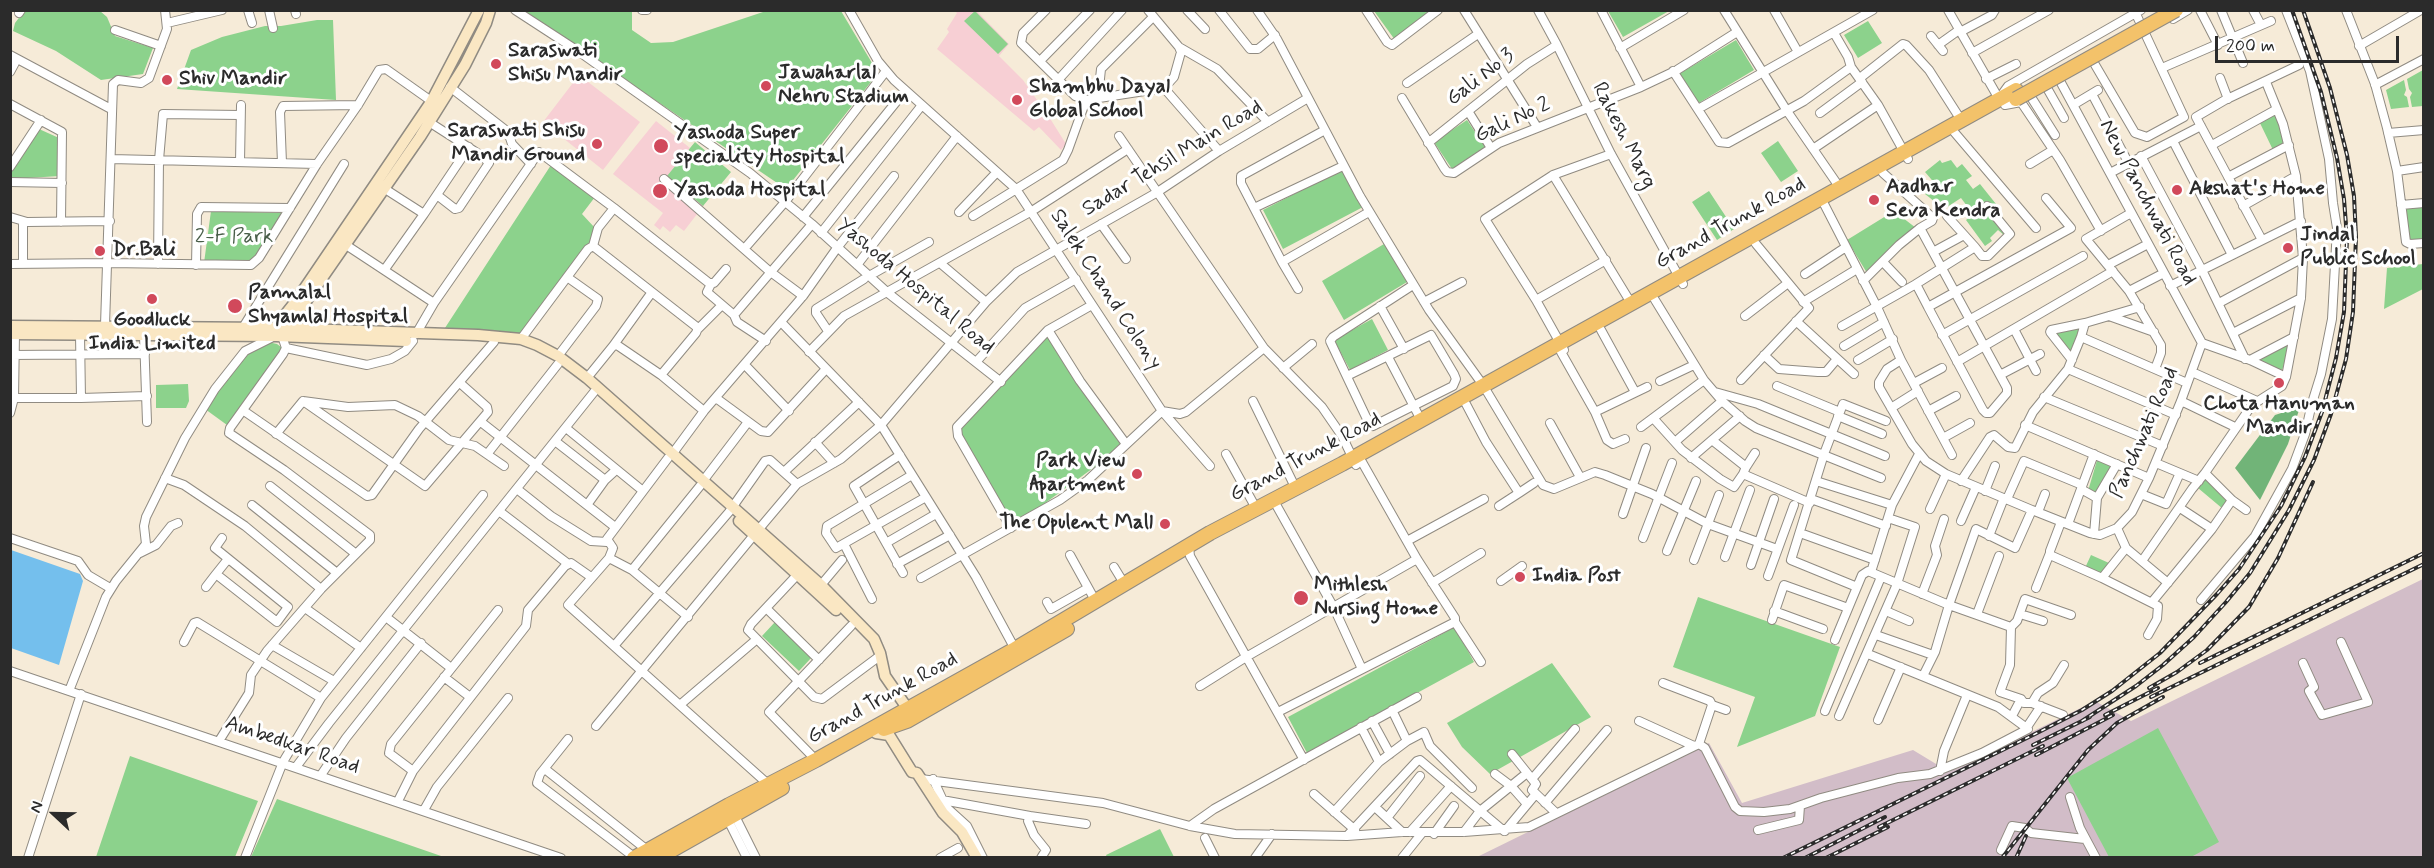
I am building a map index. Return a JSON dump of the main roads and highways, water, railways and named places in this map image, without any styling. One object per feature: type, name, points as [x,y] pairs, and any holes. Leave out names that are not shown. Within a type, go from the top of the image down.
[{"type":"highway","points":[[2011,99],[2157,10]]},
{"type":"highway","points":[[2011,99],[2176,10]]},
{"type":"highway","name":"Grand Trunk Road","points":[[728,812],[770,785],[816,760],[1019,658],[1190,551],[1237,518],[1276,504],[1296,489],[1357,461],[1421,420],[1601,330],[1655,300],[1681,280],[1822,202],[1883,173],[1906,155],[1961,120],[2011,99]]},
{"type":"highway","name":"Grand Trunk Road","points":[[1561,348],[1631,303],[1756,243],[1822,202],[1840,188],[1906,155],[1955,134],[2011,99]]},
{"type":"highway","name":"Grand Trunk Road","points":[[907,714],[1125,585],[1466,404],[1485,389]]},
{"type":"highway","name":"Grand Trunk Road","points":[[634,857],[652,854],[876,733],[891,722]]},
{"type":"water","points":[[11,550],[80,574],[83,581],[59,665],[11,648]]},
{"type":"railway","points":[[1783,858],[2037,733],[2082,710],[2112,691],[2160,653],[2217,594],[2239,569],[2281,506],[2305,457],[2322,412],[2336,358],[2344,312],[2347,238],[2344,199],[2337,158],[2321,92],[2292,10]]},
{"type":"railway","points":[[2082,721],[2136,686],[2163,665],[2194,637],[2250,573],[2289,510],[2314,460],[2331,414],[2346,359],[2353,312],[2356,237],[2354,196],[2347,155],[2330,88],[2303,10]]},
{"type":"railway","points":[[2149,688],[2177,672],[2207,650],[2249,607],[2278,558],[2313,482]]},
{"type":"railway","points":[[2200,663],[2424,553]]},
{"type":"railway","points":[[2151,697],[2424,564]]},
{"type":"railway","points":[[2105,715],[2158,688]]},
{"type":"railway","points":[[2002,858],[2088,750],[2117,723],[2163,697]]},
{"type":"railway","points":[[2036,755],[2113,715]]},
{"type":"railway","points":[[2033,745],[2090,717]]},
{"type":"railway","points":[[1879,827],[2043,746]]},
{"type":"railway","points":[[1805,858],[1885,817]]},
{"type":"railway","points":[[1826,858],[1888,827]]},
{"type":"railway","points":[[2016,858],[2026,836]]},
{"type":"place","name":"Saraswati Shisu Mandir","points":[[496,64]]},
{"type":"place","name":"Shiv Mandir","points":[[167,80]]},
{"type":"place","name":"Jawaharlal Nehru Stadium","points":[[766,86]]},
{"type":"place","name":"Shambhu Dayal Global School","points":[[1017,100]]},
{"type":"place","name":"Saraswati Shisu Mandir Ground","points":[[597,144]]},
{"type":"place","name":"Yashoda Super speciality Hospital","points":[[661,146]]},
{"type":"place","name":"Akshat's Home","points":[[2177,190]]},
{"type":"place","name":"Yashoda Hospital","points":[[660,191]]},
{"type":"place","name":"Aadhar Seva Kendra","points":[[1874,200]]},
{"type":"place","name":"Jindal Public School","points":[[2288,248]]},
{"type":"place","name":"Dr.Bali","points":[[100,251]]},
{"type":"place","name":"Goodluck India Limited","points":[[152,299]]},
{"type":"place","name":"Pannalal Shyamlal Hospital","points":[[235,306]]},
{"type":"place","name":"Chota Hanuman Mandir","points":[[2279,383]]},
{"type":"place","name":"Park View Apartment","points":[[1137,474]]},
{"type":"place","name":"The Opulent Mall","points":[[1165,524]]},
{"type":"place","name":"India Post","points":[[1520,577]]},
{"type":"place","name":"Mithlesh Nursing Home","points":[[1301,598]]},
{"type":"park label","name":"2-F Park","points":[[234,238]]}]
